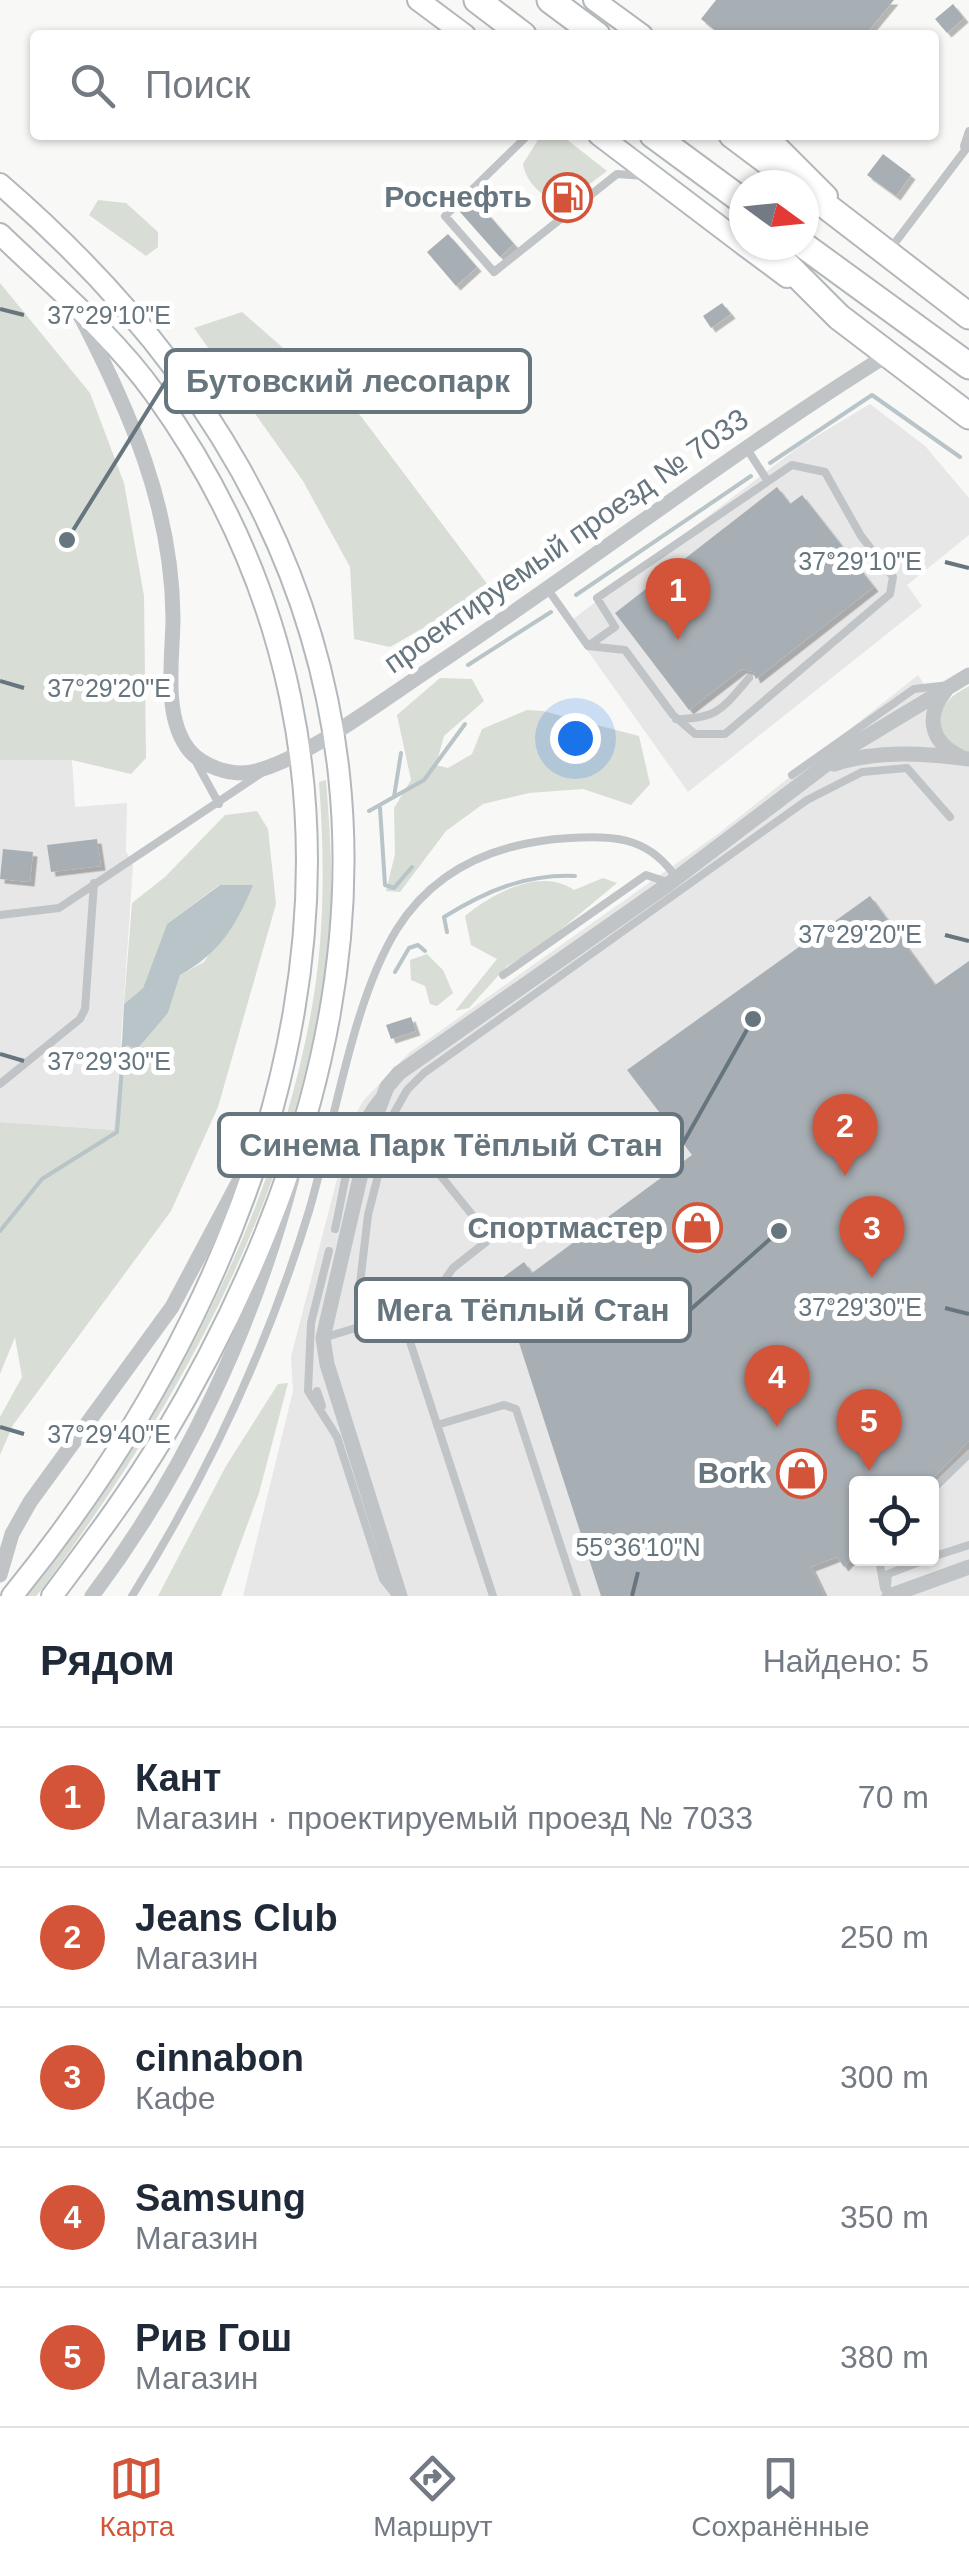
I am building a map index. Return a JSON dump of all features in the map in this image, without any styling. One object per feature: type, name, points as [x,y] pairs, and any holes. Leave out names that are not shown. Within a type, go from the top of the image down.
[{"type":"highway","points":[[478,0],[517,30]]},
{"type":"highway","points":[[550,0],[590,30]]},
{"type":"highway","points":[[739,140],[779,170]]},
{"type":"highway","points":[[661,141],[729,191]]},
{"type":"highway","points":[[661,141],[729,207]]},
{"type":"highway","points":[[819,200],[966,307]]},
{"type":"highway","points":[[819,257],[969,366]]},
{"type":"highway","points":[[782,260],[839,316],[969,416]]},
{"type":"main road","points":[[418,0],[458,30]]},
{"type":"main road","points":[[594,0],[635,30]]},
{"type":"main road","points":[[605,140],[729,234]]},
{"type":"main road","points":[[771,140],[864,233]]},
{"type":"main road","points":[[0,184],[90,267],[146,326],[221,432],[252,486],[301,600],[333,731],[343,836],[343,908],[329,1028],[310,1108],[276,1206],[210,1352],[162,1439],[52,1596]]},
{"type":"main road","points":[[0,234],[76,306],[154,392],[222,503],[268,609],[289,681],[309,836],[307,926],[296,1020],[248,1191],[182,1341],[102,1475],[12,1596]]},
{"type":"main road","points":[[764,260],[839,316]]},
{"type":"street","points":[[76,306],[124,400],[152,475],[172,590],[173,707],[178,731],[200,760],[234,772],[270,766]]},
{"type":"street","name":"проектируемый проезд № 7033","points":[[270,766],[333,731],[549,591],[747,449],[889,354]]},
{"type":"street","points":[[958,680],[935,707],[933,733],[944,748],[966,758]]},
{"type":"street","points":[[398,1596],[326,1364],[323,1338],[372,1126],[387,1086],[399,1073],[883,724],[958,680]]},
{"type":"street","points":[[826,767],[868,755],[966,758]]},
{"type":"street","points":[[0,1575],[12,1534],[56,1461],[129,1368],[190,1277],[274,1107]]},
{"type":"street","points":[[92,1596],[125,1552],[182,1457],[234,1342],[278,1228],[310,1108]]},
{"type":"street","points":[[887,1596],[969,1567]]},
{"type":"lane","points":[[888,252],[966,146],[969,131]]},
{"type":"lane","points":[[523,140],[445,216],[494,272],[618,174],[654,176]]},
{"type":"lane","points":[[747,449],[767,480]]},
{"type":"lane","points":[[549,591],[588,646],[624,650],[676,718],[695,734],[725,734],[890,594],[893,577],[861,536],[825,472],[792,465],[597,598],[616,627],[588,646]]},
{"type":"lane","points":[[676,718],[705,719],[720,711],[749,678]]},
{"type":"lane","points":[[792,775],[914,689],[958,680]]},
{"type":"lane","points":[[189,750],[219,804]]},
{"type":"lane","points":[[0,915],[58,908],[219,804],[270,766]]},
{"type":"lane","points":[[378,1321],[359,1292],[359,1270],[394,1113],[407,1090],[424,1073],[807,800],[862,772],[907,768],[950,817]]},
{"type":"lane","points":[[132,1596],[203,1470],[266,1332],[310,1208],[368,995],[398,927],[428,891],[458,868],[527,842],[590,836],[630,840],[649,848],[671,877]]},
{"type":"lane","points":[[503,975],[646,875],[671,877]]},
{"type":"lane","points":[[0,1084],[80,1020],[85,1008],[94,883]]},
{"type":"lane","points":[[399,1073],[407,1090]]},
{"type":"lane","points":[[335,1228],[356,1139],[368,1109],[387,1086]]},
{"type":"lane","points":[[323,1338],[402,1314],[437,1290],[453,1268],[486,1242],[482,1227],[436,1170]]},
{"type":"lane","points":[[329,1251],[311,1323],[308,1390],[338,1437],[382,1579],[398,1596]]},
{"type":"lane","points":[[402,1314],[493,1596]]},
{"type":"lane","points":[[317,1391],[325,1415]]},
{"type":"lane","points":[[437,1425],[504,1404],[516,1409],[578,1596]]},
{"type":"lane","points":[[939,1483],[969,1454]]},
{"type":"lane","points":[[939,1555],[969,1545]]},
{"type":"lane","points":[[881,1566],[887,1596]]},
{"type":"lane","points":[[887,1596],[888,1574],[908,1566]]},
{"type":"shaded area","points":[[538,140],[567,140],[607,171],[567,201],[559,201],[539,191],[523,164]]},
{"type":"shaded area","points":[[98,200],[126,203],[158,232],[158,247],[146,256],[89,215]]},
{"type":"shaded area","points":[[0,283],[90,393],[124,483],[144,596],[146,758],[131,774],[72,760],[0,760]]},
{"type":"shaded area","points":[[242,312],[360,415],[491,589],[390,647],[354,639],[350,567],[303,481],[194,328]]},
{"type":"shaded area","points":[[870,404],[925,446],[969,498],[969,535],[907,585],[922,606],[688,792],[568,623],[800,446]]},
{"type":"shaded area","points":[[918,675],[961,741],[969,743],[969,1596],[243,1596],[293,1391],[291,1357],[352,1121],[363,1101],[409,1053],[718,834]]},
{"type":"shaded area","points":[[440,678],[472,679],[484,701],[444,736],[436,765],[448,768],[472,754],[482,729],[527,710],[543,711],[639,736],[650,784],[631,805],[583,789],[529,793],[483,804],[446,831],[400,892],[386,891],[395,854],[394,808],[411,780],[397,715]]},
{"type":"shaded area","points":[[969,686],[969,752],[955,749],[940,731],[946,703]]},
{"type":"shaded area","points":[[0,760],[72,760],[75,807],[127,803],[126,851],[133,865],[115,1130],[0,1122]]},
{"type":"shaded area","points":[[326,780],[331,851],[329,946],[310,1055],[287,1138],[223,1297],[183,1373],[92,1519],[36,1596],[25,1596],[119,1468],[162,1398],[202,1326],[267,1177],[291,1100],[314,993],[322,903],[319,782]]},
{"type":"shaded area","points":[[257,811],[268,829],[276,904],[218,1107],[171,1211],[13,1425],[0,1455],[0,1417],[22,1377],[15,1337],[0,1374],[0,1122],[114,1130],[122,1044],[137,1048],[168,1013],[180,975],[204,962],[252,886],[219,885],[167,924],[143,988],[124,1004],[132,903],[165,877],[225,815]]},
{"type":"shaded area","points":[[603,878],[617,883],[541,946],[507,966],[469,1008],[455,1011],[497,959],[471,945],[465,916],[518,885],[548,881],[574,890]]},
{"type":"shaded area","points":[[220,885],[253,885],[225,938],[180,975],[168,1013],[137,1049],[122,1044],[124,1004],[143,988],[167,924]]},
{"type":"shaded area","points":[[427,954],[443,970],[453,993],[437,1006],[430,1004],[425,986],[411,980],[410,960]]},
{"type":"shaded area","points":[[288,1383],[259,1493],[221,1596],[158,1596],[226,1466],[278,1384]]},
{"type":"building","points":[[716,0],[894,0],[869,30],[715,30],[701,19]]},
{"type":"building","points":[[953,4],[964,18],[947,33],[935,19]]},
{"type":"building","points":[[883,154],[911,175],[896,196],[867,175]]},
{"type":"building","points":[[474,198],[514,244],[500,257],[460,212]]},
{"type":"building","points":[[448,234],[477,267],[456,286],[427,252]]},
{"type":"building","points":[[722,303],[731,314],[711,328],[703,316]]},
{"type":"building","points":[[777,487],[790,504],[802,495],[874,587],[756,679],[753,672],[742,669],[689,710],[615,613]]},
{"type":"building","points":[[97,839],[101,866],[51,872],[47,845]]},
{"type":"building","points":[[3,849],[33,852],[30,882],[0,879]]},
{"type":"building","points":[[870,896],[935,985],[969,961],[969,1441],[935,1476],[849,1476],[849,1562],[844,1567],[837,1557],[811,1567],[825,1596],[601,1596],[510,1315],[487,1289],[524,1262],[532,1273],[692,1155],[627,1070]]},
{"type":"building","points":[[411,1017],[416,1031],[391,1039],[386,1025]]},
{"type":"waterway","points":[[770,463],[872,395],[960,457]]},
{"type":"waterway","points":[[576,595],[751,476]]},
{"type":"waterway","points":[[468,665],[551,612]]},
{"type":"waterway","points":[[369,811],[424,780],[465,724]]},
{"type":"waterway","points":[[394,797],[401,753]]},
{"type":"waterway","points":[[380,808],[385,885],[394,888],[412,867]]},
{"type":"waterway","points":[[447,932],[444,917],[475,899],[523,881],[575,876]]},
{"type":"waterway","points":[[395,972],[409,948],[418,945],[425,951]]},
{"type":"waterway","points":[[0,1231],[42,1179],[117,1132],[124,1041]]},
{"type":"place","name":"Роснефть","points":[[567,197]]},
{"type":"place","name":"Бутовский лесопарк","points":[[67,540]]},
{"type":"place","name":"Кант","points":[[678,640]]},
{"type":"place","name":"Синема Парк Тёплый Стан","points":[[753,1019]]},
{"type":"place","name":"Jeans Club","points":[[845,1176]]},
{"type":"place","name":"Спортмастер","points":[[698,1228]]},
{"type":"place","name":"Мега Тёплый Cтан","points":[[779,1231]]},
{"type":"place","name":"cinnabon","points":[[872,1278]]},
{"type":"place","name":"Samsung","points":[[777,1427]]},
{"type":"place","name":"Рив Гош","points":[[869,1471]]},
{"type":"place","name":"Bork","points":[[801,1473]]}]
